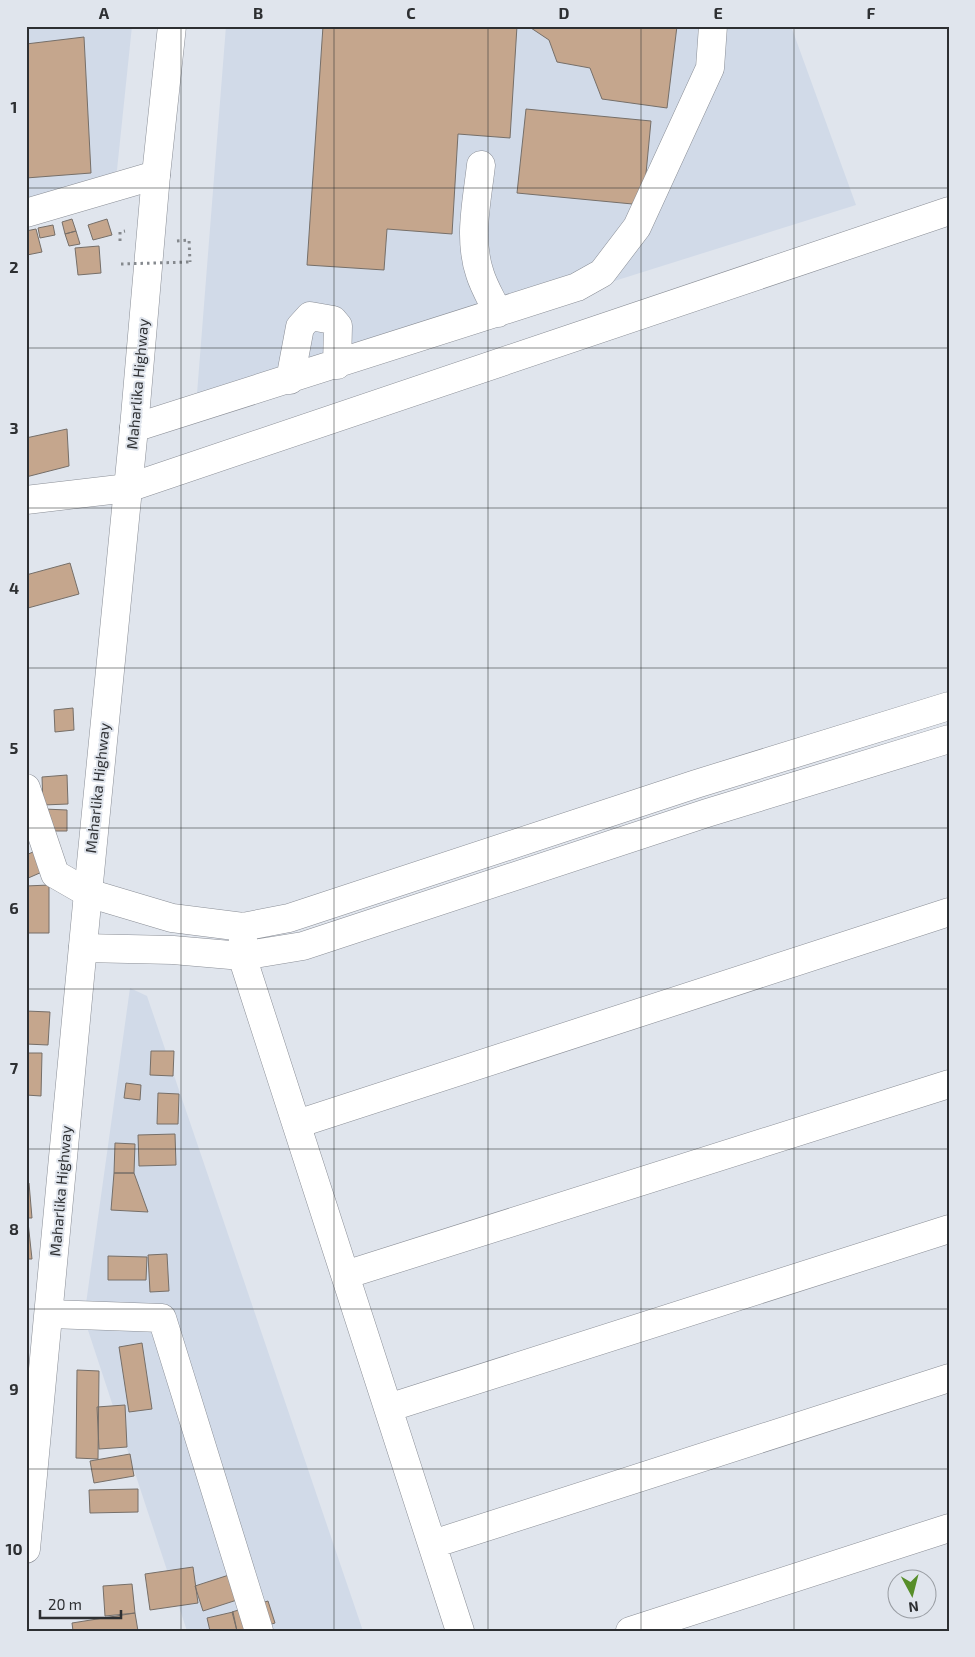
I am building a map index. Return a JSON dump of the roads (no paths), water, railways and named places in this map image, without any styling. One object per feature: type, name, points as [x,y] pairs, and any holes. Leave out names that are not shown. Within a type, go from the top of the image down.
[{"type":"main road","name":"Maharlika Highway","points":[[26,1549],[134,428],[156,175],[172,26]]},
{"type":"main road","points":[[134,428],[578,288],[602,273],[637,227],[710,68],[713,26]]},
{"type":"main road","points":[[481,165],[474,222],[474,250],[480,275],[498,313]]},
{"type":"main road","points":[[26,213],[156,175]]},
{"type":"main road","points":[[26,500],[128,488],[949,211]]},
{"type":"main road","points":[[290,380],[300,327],[310,316],[333,320],[338,326],[337,365]]},
{"type":"main road","points":[[26,788],[55,874],[88,893],[172,918],[243,927],[289,918],[696,784],[949,706]]},
{"type":"main road","points":[[83,948],[173,950],[242,956],[303,946],[707,813],[949,739]]},
{"type":"main road","points":[[296,1124],[949,912]]},
{"type":"main road","points":[[243,927],[242,956],[460,1631]]},
{"type":"main road","points":[[345,1275],[949,1084]]},
{"type":"main road","points":[[388,1408],[949,1229]]},
{"type":"main road","points":[[50,1314],[162,1318],[259,1631]]},
{"type":"main road","points":[[432,1544],[949,1378]]},
{"type":"main road","points":[[630,1631],[949,1528]]}]
